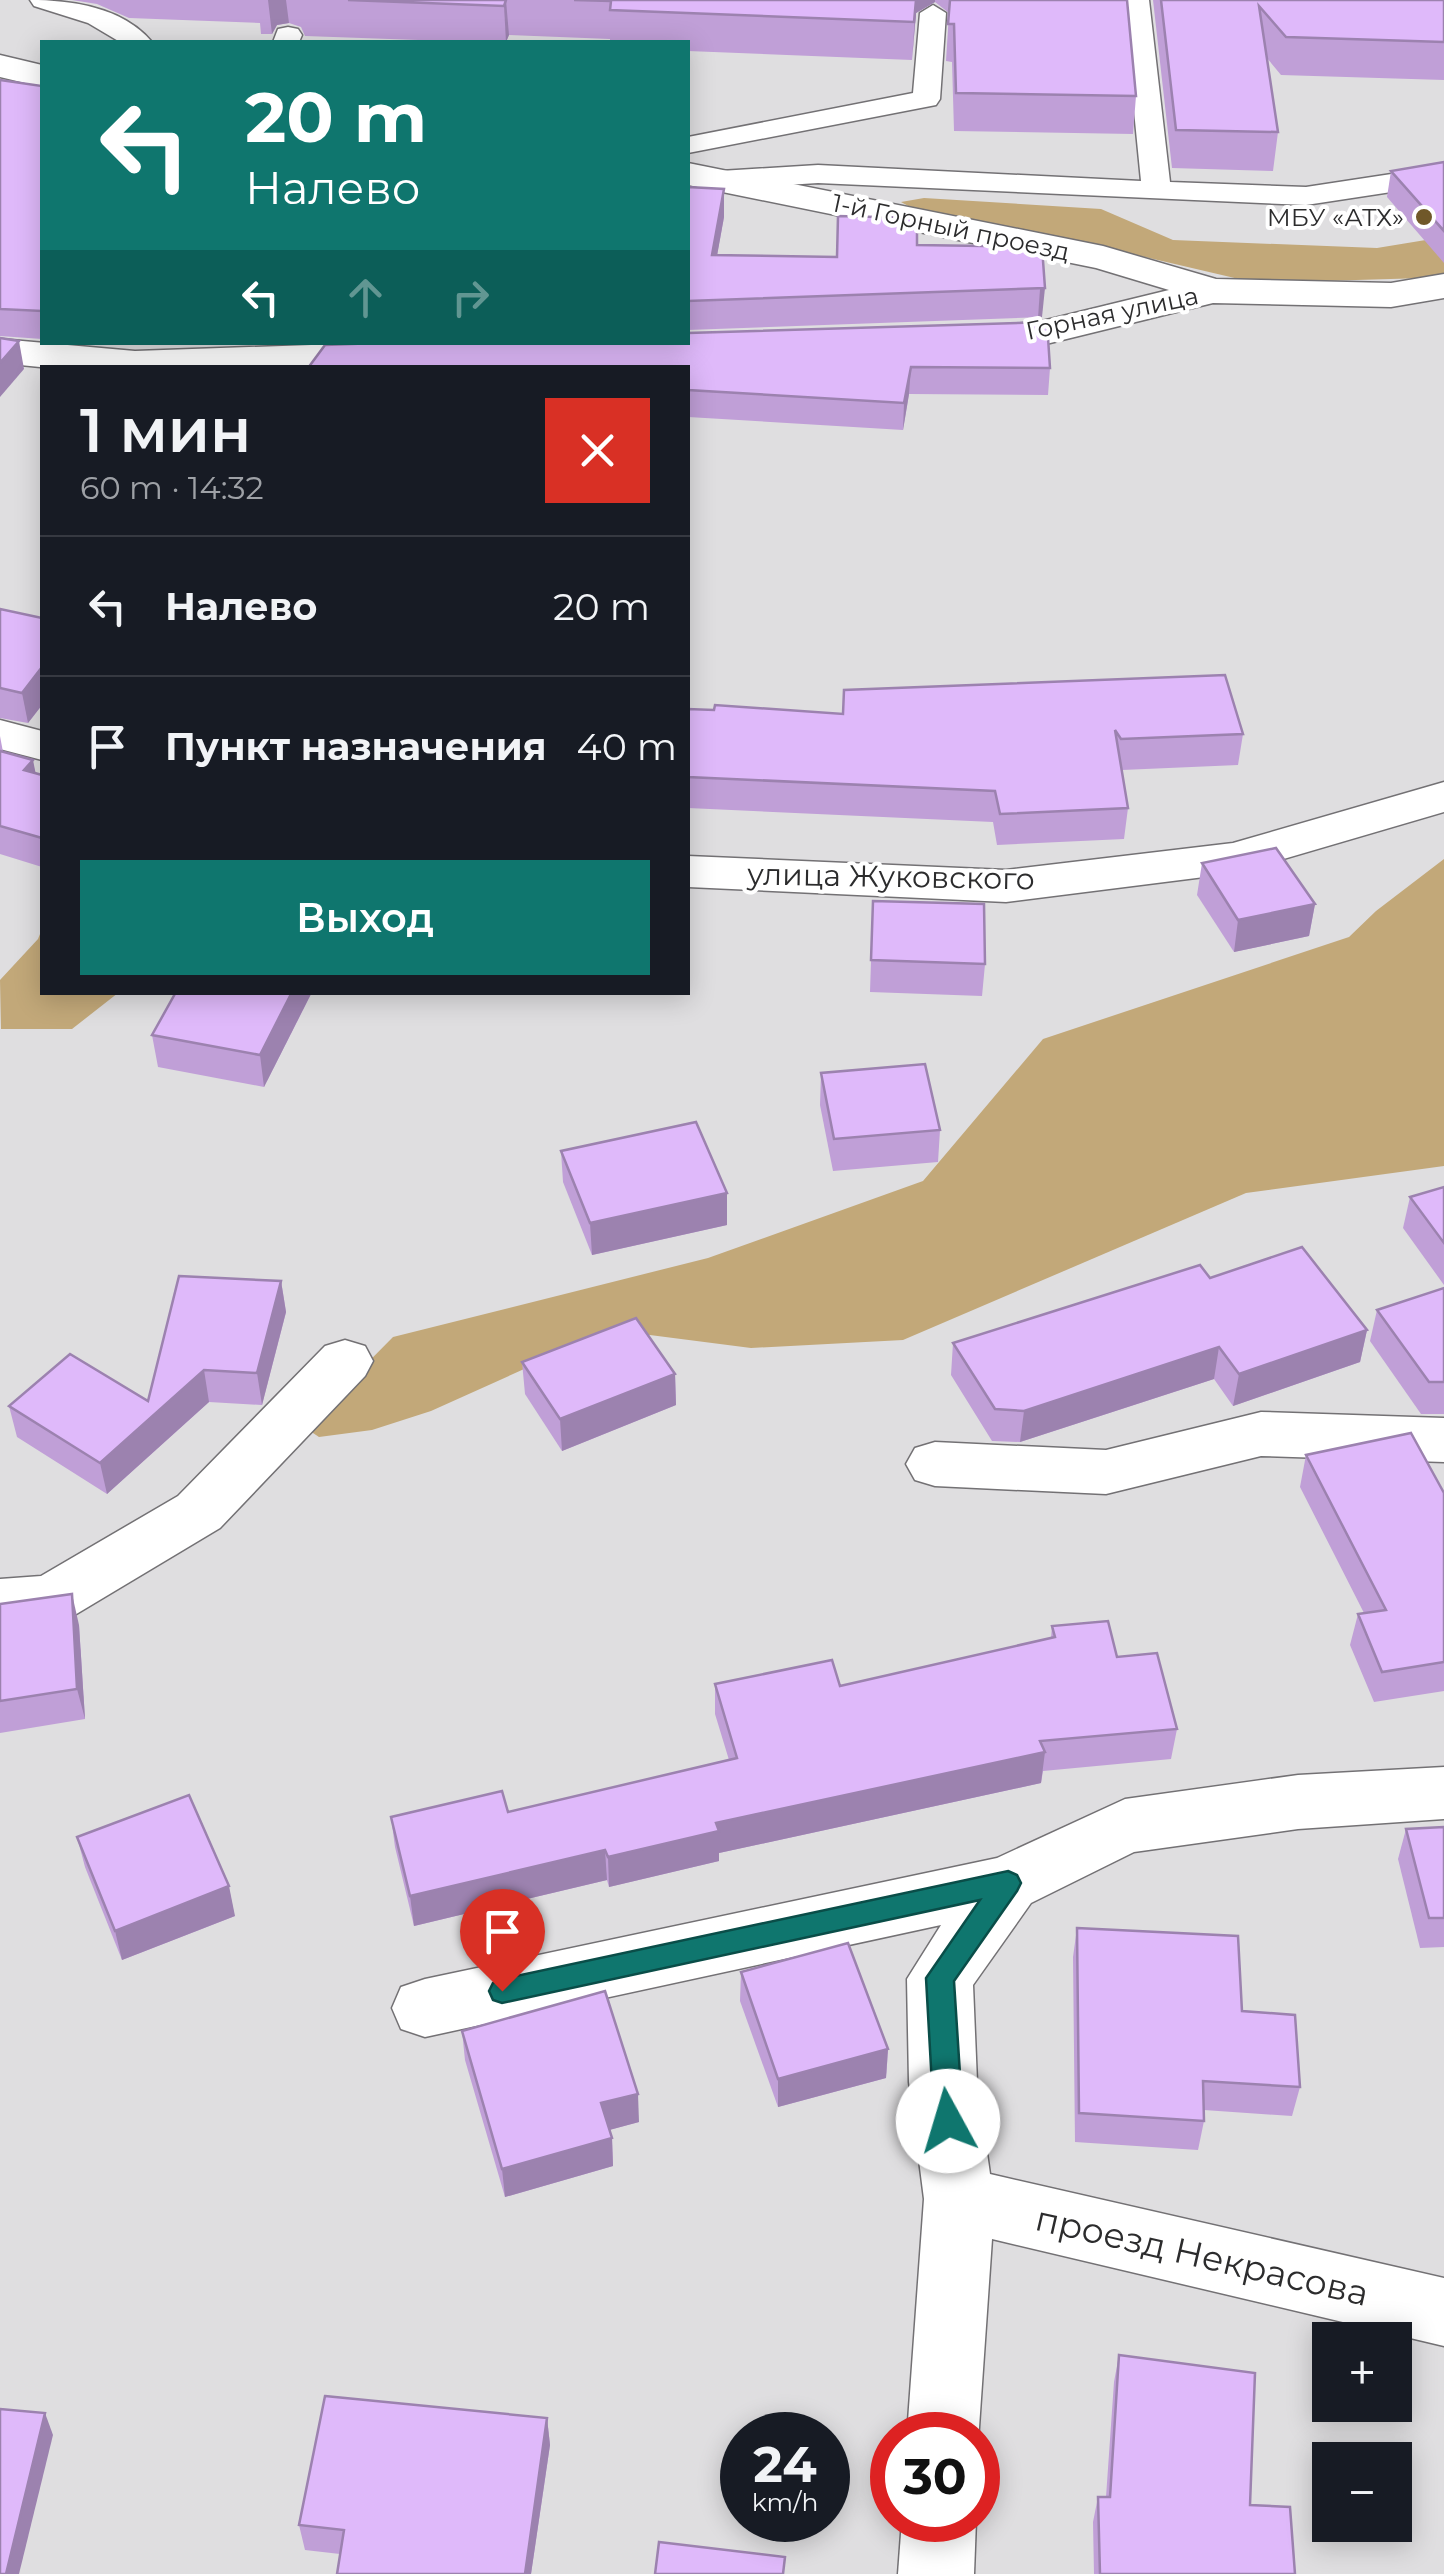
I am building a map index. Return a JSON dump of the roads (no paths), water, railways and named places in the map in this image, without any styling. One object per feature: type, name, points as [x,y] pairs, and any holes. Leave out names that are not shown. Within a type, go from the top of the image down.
[{"type":"street","points":[[0,66],[40,76]]},
{"type":"street","name":"1-й Горный проезд","points":[[704,177],[1102,258],[1213,291]]},
{"type":"street","name":"Горная улица","points":[[941,336],[1038,334],[1213,291],[1392,294],[1444,286]]},
{"type":"street","points":[[0,351],[134,363],[434,352]]},
{"type":"street","points":[[0,734],[40,745]]},
{"type":"street","name":"улица Жуковского","points":[[690,872],[1006,886],[1236,858],[1444,797]]},
{"type":"street","points":[[0,1603],[52,1599],[199,1512],[345,1361]]},
{"type":"street","points":[[935,1464],[1106,1472],[1261,1434],[1444,1440]]},
{"type":"street","points":[[424,2008],[1008,1883],[1125,1826],[1298,1802],[1444,1792]]},
{"type":"street","points":[[945,2412],[959,2199],[943,2082],[940,1978],[1008,1883]]},
{"type":"street","name":"проезд Некрасова","points":[[959,2199],[1444,2312]]},
{"type":"street","points":[[936,2574],[938,2542]]},
{"type":"lane","points":[[44,0],[97,18],[135,40]]},
{"type":"lane","points":[[1136,0],[1156,190]]},
{"type":"lane","points":[[690,145],[926,99],[933,13]]},
{"type":"lane","points":[[704,177],[818,174],[1306,196],[1444,175]]},
{"type":"place","name":"МБУ «АТХ»","points":[[1424,217]]}]
